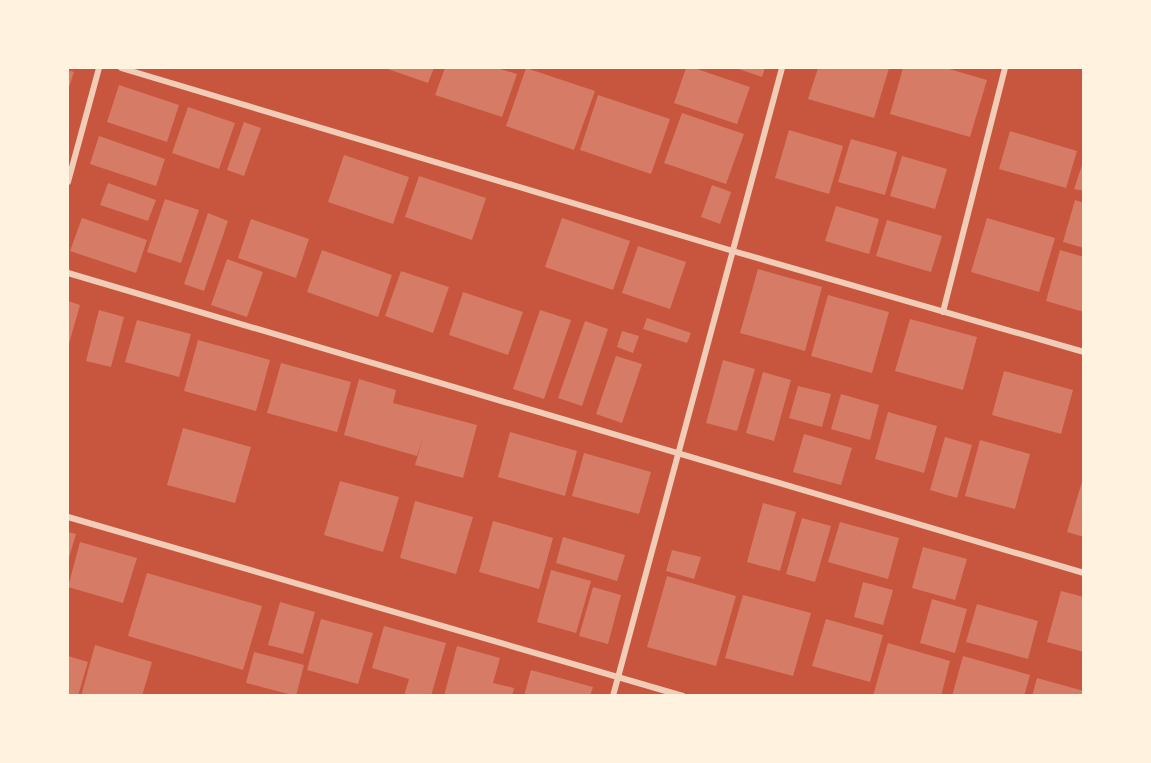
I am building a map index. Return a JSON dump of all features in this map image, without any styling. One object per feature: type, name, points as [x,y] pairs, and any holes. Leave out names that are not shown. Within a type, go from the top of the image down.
[{"type":"street","points":[[68,182],[99,68]]},
{"type":"street","points":[[121,68],[733,251],[1083,352]]},
{"type":"street","points":[[613,696],[782,68]]},
{"type":"street","points":[[943,312],[1005,68]]},
{"type":"street","points":[[68,273],[1083,573]]},
{"type":"street","points":[[68,516],[683,696]]},
{"type":"building","points":[[385,68],[434,68],[428,83]]},
{"type":"building","points":[[445,68],[497,68],[517,74],[502,117],[435,95]]},
{"type":"building","points":[[526,68],[595,91],[574,150],[506,126]]},
{"type":"building","points":[[686,68],[694,68],[750,87],[737,124],[674,103]]},
{"type":"building","points":[[736,68],[765,68],[762,77]]},
{"type":"building","points":[[818,68],[889,68],[874,118],[808,99]]},
{"type":"building","points":[[903,68],[946,68],[987,80],[970,137],[890,114]]},
{"type":"building","points":[[68,70],[74,72],[68,90]]},
{"type":"building","points":[[119,85],[179,105],[167,142],[107,122]]},
{"type":"building","points":[[598,95],[670,119],[651,174],[580,150]]},
{"type":"building","points":[[188,107],[235,123],[219,169],[172,153]]},
{"type":"building","points":[[682,113],[744,134],[726,184],[664,163]]},
{"type":"building","points":[[244,122],[261,128],[244,176],[227,170]]},
{"type":"building","points":[[789,130],[843,146],[829,194],[775,178]]},
{"type":"building","points":[[1010,131],[1077,151],[1066,188],[999,169]]},
{"type":"building","points":[[99,136],[165,159],[156,186],[90,164]]},
{"type":"building","points":[[851,139],[897,152],[885,195],[838,182]]},
{"type":"building","points":[[344,155],[409,177],[393,224],[328,202]]},
{"type":"building","points":[[902,156],[947,169],[935,209],[890,196]]},
{"type":"building","points":[[1084,159],[1084,191],[1074,189]]},
{"type":"building","points":[[419,176],[486,198],[472,240],[405,217]]},
{"type":"building","points":[[108,183],[156,200],[148,221],[100,205]]},
{"type":"building","points":[[712,185],[731,192],[720,224],[701,217]]},
{"type":"building","points":[[165,199],[199,210],[181,263],[147,252]]},
{"type":"building","points":[[1075,200],[1084,203],[1084,248],[1063,242]]},
{"type":"building","points":[[836,206],[879,219],[869,254],[825,241]]},
{"type":"building","points":[[208,213],[228,221],[204,291],[184,284]]},
{"type":"building","points":[[82,218],[147,240],[136,273],[70,251]]},
{"type":"building","points":[[562,218],[630,241],[613,290],[545,267]]},
{"type":"building","points":[[987,218],[1055,238],[1039,292],[971,272]]},
{"type":"building","points":[[251,219],[309,239],[296,278],[238,258]]},
{"type":"building","points":[[887,220],[942,236],[931,272],[876,256]]},
{"type":"building","points":[[638,246],[686,262],[670,309],[622,293]]},
{"type":"building","points":[[322,250],[392,275],[378,317],[307,292]]},
{"type":"building","points":[[1060,250],[1084,257],[1084,312],[1046,301]]},
{"type":"building","points":[[227,259],[263,272],[247,317],[211,305]]},
{"type":"building","points":[[758,269],[822,287],[805,351],[740,333]]},
{"type":"building","points":[[401,271],[449,287],[433,333],[385,316]]},
{"type":"building","points":[[463,292],[523,312],[508,355],[449,335]]},
{"type":"building","points":[[828,295],[889,312],[872,373],[811,356]]},
{"type":"building","points":[[68,301],[80,305],[68,347]]},
{"type":"building","points":[[99,310],[124,317],[111,367],[86,361]]},
{"type":"building","points":[[540,310],[571,320],[544,399],[513,389]]},
{"type":"building","points":[[647,318],[691,333],[687,343],[643,329]]},
{"type":"building","points":[[910,319],[977,337],[963,390],[895,371]]},
{"type":"building","points":[[137,320],[191,334],[179,377],[125,362]]},
{"type":"building","points":[[585,321],[608,329],[582,406],[558,398]]},
{"type":"building","points":[[622,331],[639,336],[633,353],[617,347]]},
{"type":"building","points":[[198,340],[270,360],[256,411],[184,391]]},
{"type":"building","points":[[616,356],[642,364],[622,423],[596,414]]},
{"type":"building","points":[[723,360],[755,369],[737,431],[706,423]]},
{"type":"building","points":[[281,363],[351,382],[337,432],[267,413]]},
{"type":"building","points":[[1004,371],[1073,390],[1061,434],[992,415]]},
{"type":"building","points":[[763,372],[791,380],[774,441],[746,433]]},
{"type":"building","points":[[359,379],[396,390],[393,403],[477,425],[463,478],[415,465],[424,435],[417,456],[344,435]]},
{"type":"building","points":[[798,386],[831,394],[822,427],[789,418]]},
{"type":"building","points":[[841,394],[879,405],[870,440],[831,429]]},
{"type":"building","points":[[888,412],[937,426],[924,473],[875,459]]},
{"type":"building","points":[[183,428],[251,447],[235,503],[167,485]]},
{"type":"building","points":[[510,432],[577,451],[565,496],[498,477]]},
{"type":"building","points":[[804,434],[852,448],[841,485],[793,472]]},
{"type":"building","points":[[945,437],[972,445],[957,498],[930,490]]},
{"type":"building","points":[[980,440],[1030,454],[1015,509],[965,496]]},
{"type":"building","points":[[584,453],[651,472],[639,514],[572,496]]},
{"type":"building","points":[[1084,475],[1084,537],[1067,532]]},
{"type":"building","points":[[340,481],[399,497],[383,552],[324,535]]},
{"type":"building","points":[[415,501],[473,517],[456,574],[400,558]]},
{"type":"building","points":[[763,503],[796,512],[780,571],[747,562]]},
{"type":"building","points":[[802,518],[831,526],[815,582],[786,574]]},
{"type":"building","points":[[493,521],[553,538],[539,589],[479,572]]},
{"type":"building","points":[[840,522],[899,538],[888,579],[828,562]]},
{"type":"building","points":[[68,532],[76,534],[68,561]]},
{"type":"building","points":[[563,537],[625,555],[617,581],[556,563]]},
{"type":"building","points":[[80,542],[137,558],[123,603],[68,587]]},
{"type":"building","points":[[923,547],[967,559],[955,600],[912,588]]},
{"type":"building","points":[[672,550],[701,557],[694,579],[666,571]]},
{"type":"building","points":[[551,570],[591,581],[576,633],[537,622]]},
{"type":"building","points":[[147,573],[262,606],[243,670],[128,636]]},
{"type":"building","points":[[667,576],[736,596],[716,666],[647,647]]},
{"type":"building","points":[[863,582],[893,590],[883,625],[854,617]]},
{"type":"building","points":[[593,587],[621,595],[608,644],[579,636]]},
{"type":"building","points":[[1061,591],[1084,597],[1084,652],[1047,642]]},
{"type":"building","points":[[743,595],[811,613],[793,676],[725,658]]},
{"type":"building","points":[[932,599],[967,609],[955,653],[920,643]]},
{"type":"building","points":[[280,602],[315,612],[303,654],[268,645]]},
{"type":"building","points":[[977,604],[1038,621],[1028,659],[966,642]]},
{"type":"building","points":[[321,619],[373,633],[358,684],[307,670]]},
{"type":"building","points":[[826,619],[883,635],[870,682],[812,666]]},
{"type":"building","points":[[384,626],[446,643],[431,696],[404,696],[409,679],[372,668]]},
{"type":"building","points":[[888,643],[950,661],[941,696],[873,696]]},
{"type":"building","points":[[95,645],[152,662],[142,696],[81,696]]},
{"type":"building","points":[[457,646],[500,658],[493,683],[514,688],[512,696],[444,696]]},
{"type":"building","points":[[254,652],[304,665],[296,696],[246,683]]},
{"type":"building","points":[[68,656],[88,662],[78,696],[68,696]]},
{"type":"building","points":[[963,656],[1030,675],[1024,696],[952,696]]},
{"type":"building","points":[[531,670],[593,687],[590,696],[524,696]]},
{"type":"building","points":[[1037,678],[1084,691],[1084,696],[1032,696]]}]
